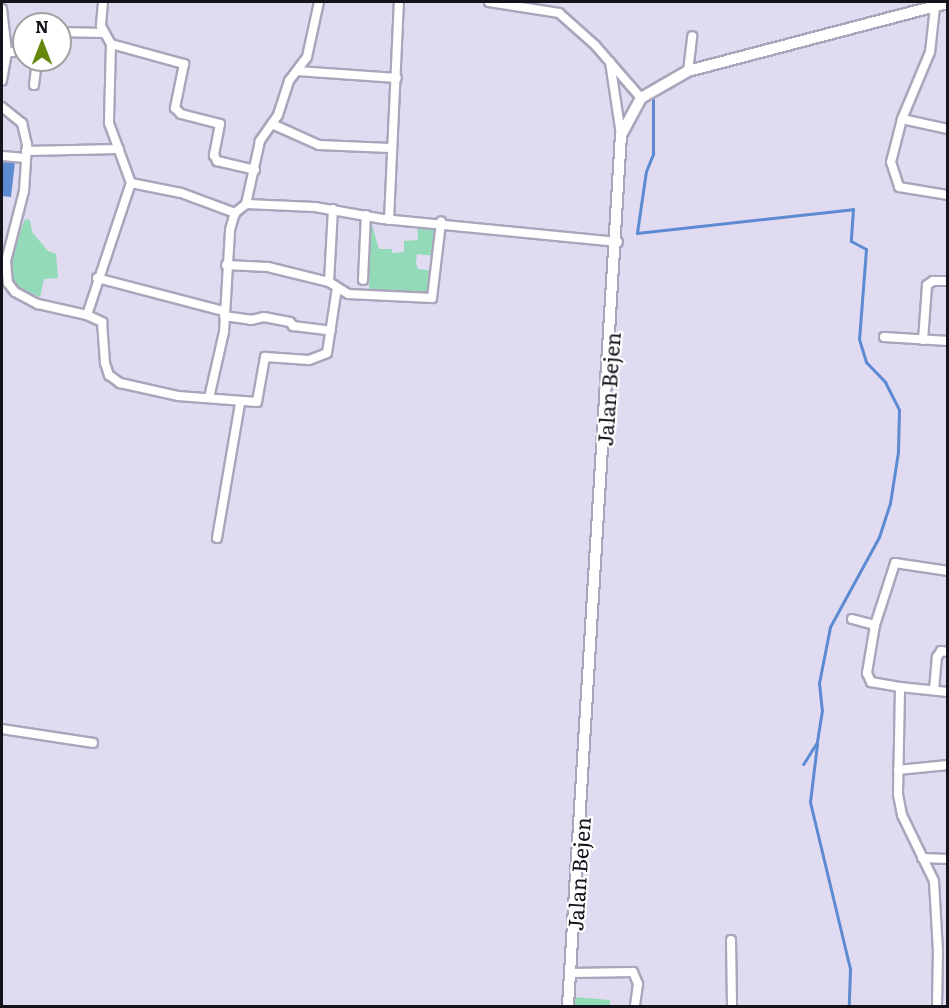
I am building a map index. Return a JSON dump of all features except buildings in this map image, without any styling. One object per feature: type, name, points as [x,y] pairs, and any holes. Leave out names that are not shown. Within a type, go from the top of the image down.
[{"type":"street","points":[[87,315],[97,278],[131,183],[109,123],[111,44],[104,33],[103,2]]},
{"type":"street","points":[[209,398],[222,345],[226,265],[236,213],[246,204],[260,141],[272,124],[297,71],[307,57],[319,2]]},
{"type":"street","points":[[389,220],[393,163],[390,148],[399,2]]},
{"type":"street","points":[[489,2],[559,13],[610,62],[641,98],[688,71],[948,3]]},
{"type":"street","points":[[935,7],[930,52],[902,119],[891,162],[899,187],[948,195]]},
{"type":"street","points":[[2,9],[4,52],[2,81]]},
{"type":"street","points":[[72,32],[104,33]]},
{"type":"street","points":[[688,71],[692,36]]},
{"type":"street","points":[[111,44],[184,64],[175,108],[181,114],[220,124],[217,161],[255,170]]},
{"type":"street","points":[[610,62],[621,135]]},
{"type":"street","points":[[297,71],[396,78]]},
{"type":"street","points":[[34,85],[36,72]]},
{"type":"street","name":"Jalan Bejen","points":[[568,1006],[572,973],[618,242],[621,135],[641,98]]},
{"type":"street","points":[[2,107],[22,123],[26,154],[24,190],[6,261],[8,283],[15,292],[38,304],[87,315],[104,327],[105,363],[109,375],[120,383],[240,403],[253,403],[260,397],[265,357],[319,359],[327,353],[337,288]]},
{"type":"street","points":[[902,119],[948,129]]},
{"type":"street","points":[[272,124],[319,145],[390,148]]},
{"type":"street","points":[[2,156],[119,149]]},
{"type":"street","points":[[131,183],[181,193],[236,213]]},
{"type":"street","points":[[246,204],[333,209],[389,220],[441,222],[618,242]]},
{"type":"street","points":[[329,282],[333,209]]},
{"type":"street","points":[[363,280],[366,215]]},
{"type":"street","points":[[226,265],[268,267],[329,282],[337,288],[363,296],[434,297],[441,222]]},
{"type":"street","points":[[97,278],[251,320],[264,317],[290,322],[293,327],[331,331]]},
{"type":"street","points":[[923,340],[927,285],[933,280],[948,281]]},
{"type":"street","points":[[884,337],[948,341]]},
{"type":"street","points":[[217,538],[240,403]]},
{"type":"street","points":[[948,571],[894,563],[875,625],[869,679],[900,687],[948,692]]},
{"type":"street","points":[[852,619],[875,625]]},
{"type":"street","points":[[934,690],[936,657],[941,651],[948,652]]},
{"type":"street","points":[[900,687],[898,770],[902,815],[930,870],[935,889],[936,1006]]},
{"type":"street","points":[[2,729],[93,743]]},
{"type":"street","points":[[898,770],[948,765]]},
{"type":"street","points":[[922,858],[948,859]]},
{"type":"street","points":[[731,940],[732,1006]]},
{"type":"street","points":[[572,973],[633,972],[638,984],[635,1006]]},
{"type":"green space","points":[[370,218],[379,249],[392,249],[392,253],[404,252],[404,241],[418,240],[417,221],[438,225],[436,256],[417,254],[416,263],[418,269],[434,271],[433,295],[369,294]]},
{"type":"green space","points":[[25,219],[30,220],[32,232],[48,251],[56,254],[58,278],[44,279],[40,297],[14,286],[10,275],[14,248]]},
{"type":"green space","points":[[573,997],[610,1000],[610,1006],[572,1006]]},
{"type":"water","points":[[2,161],[15,162],[11,197],[2,196]]},
{"type":"waterway","points":[[653,97],[653,154],[646,171],[637,233],[853,209],[851,241],[866,249],[859,339],[866,362],[885,382],[899,410],[898,452],[890,503],[879,537],[830,627],[819,683],[822,710],[817,742],[803,764]]},
{"type":"waterway","points":[[817,744],[810,802],[850,969],[849,1006]]}]
